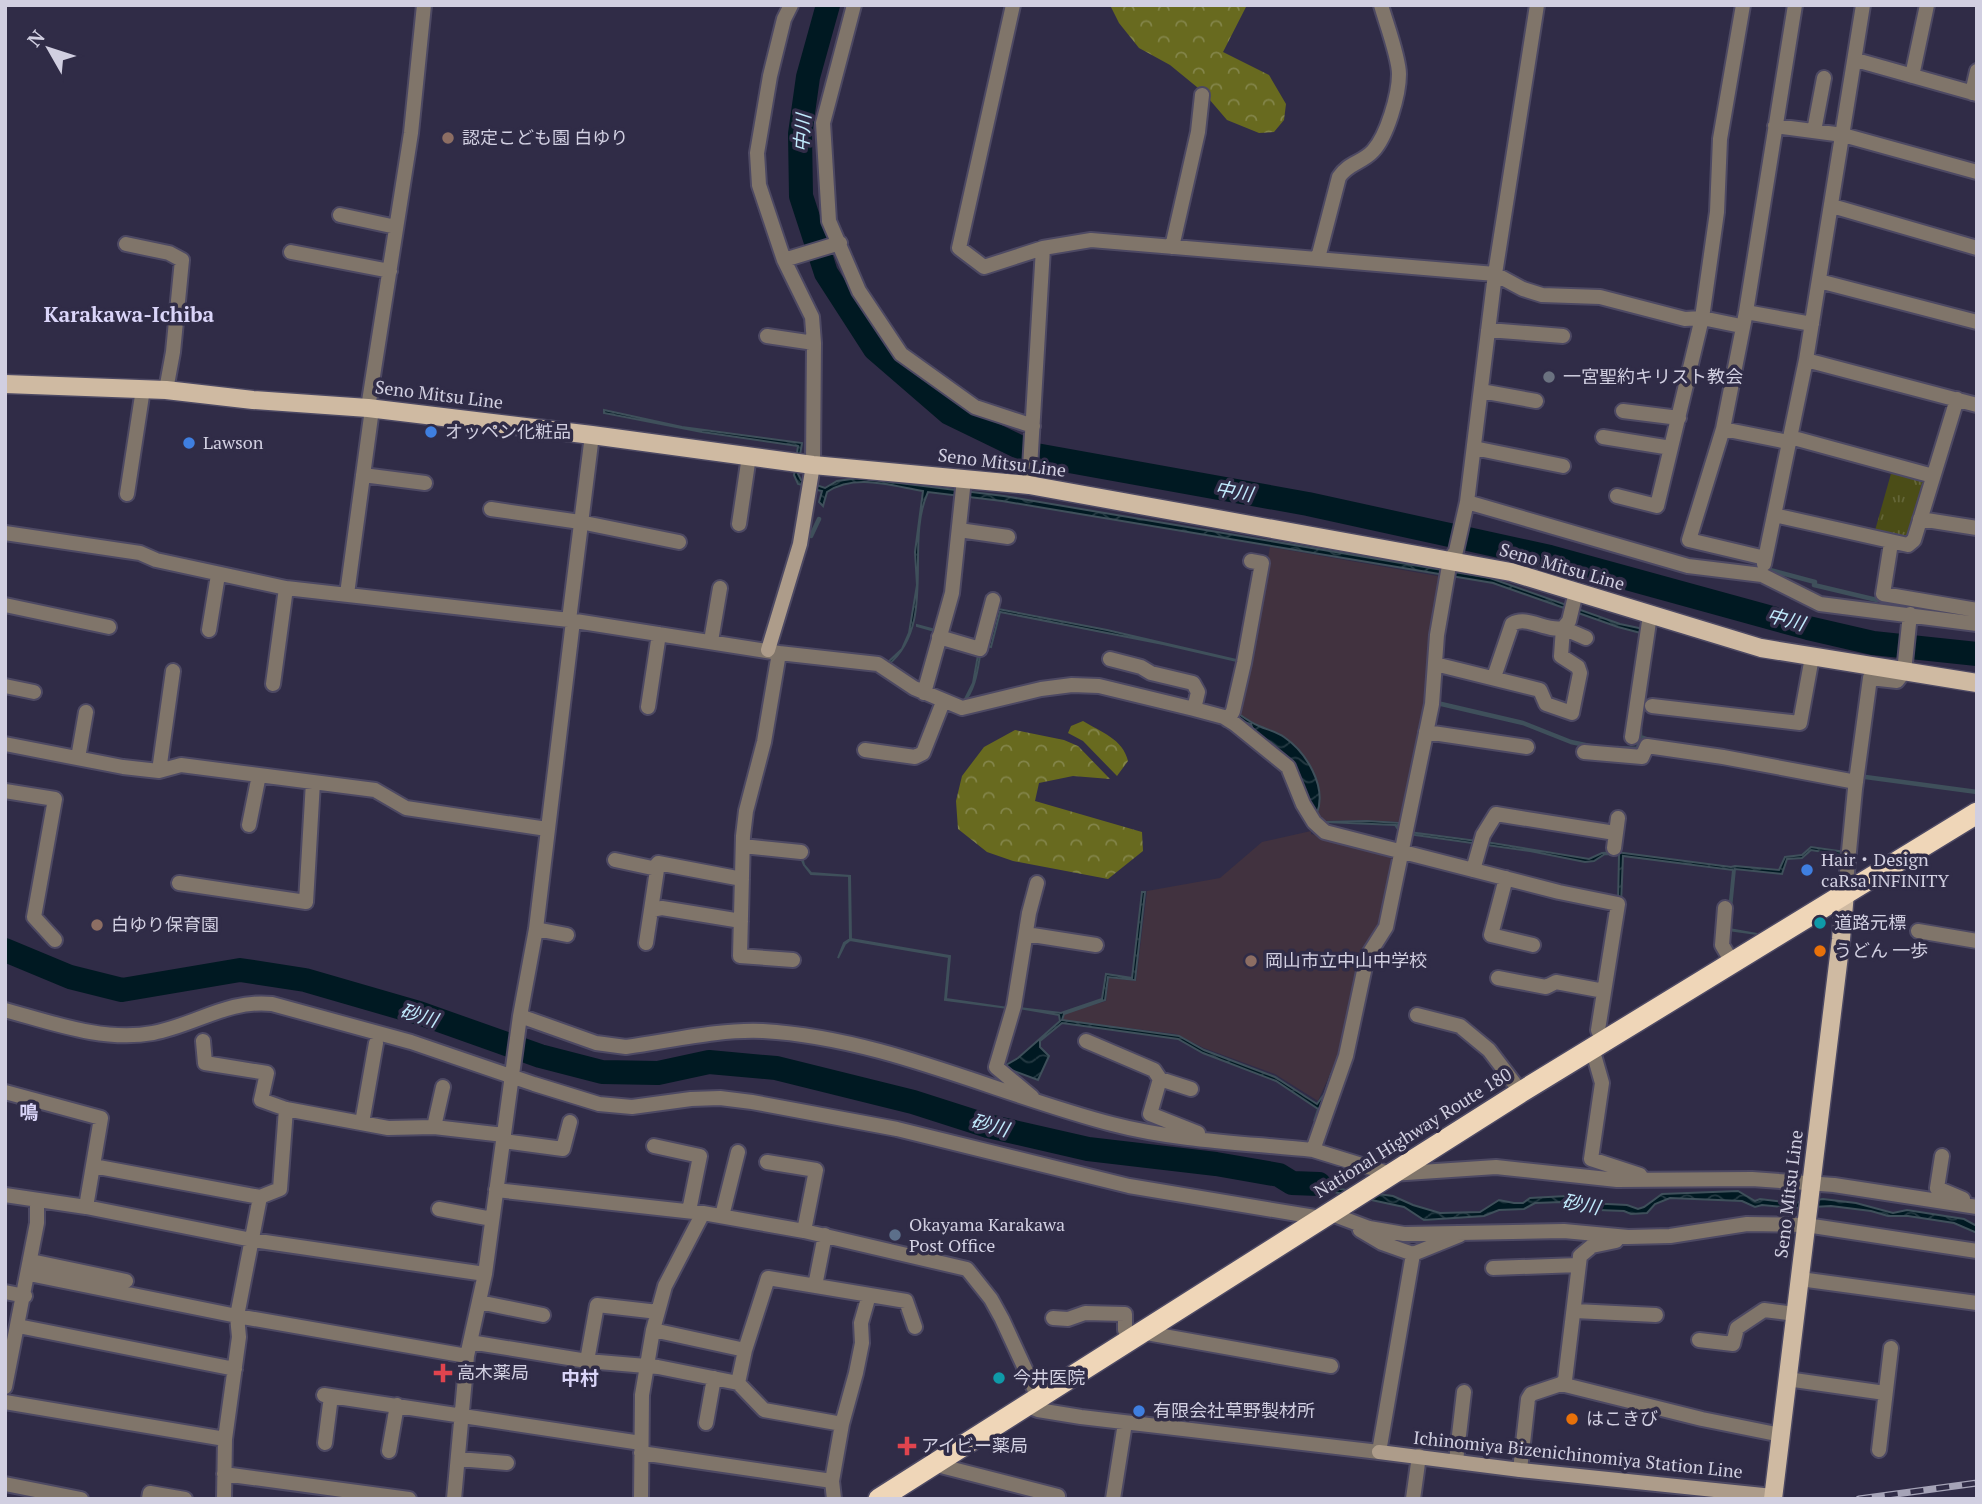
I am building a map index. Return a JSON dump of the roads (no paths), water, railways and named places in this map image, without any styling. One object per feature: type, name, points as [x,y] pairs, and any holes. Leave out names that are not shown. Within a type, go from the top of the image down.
[{"type":"highway","name":"National Highway Route 180","points":[[878,1499],[1136,1335],[1333,1215],[1384,1178],[1597,1044],[1977,813]]},
{"type":"main road","name":"Seno Mitsu Line","points":[[5,384],[166,390],[253,400],[370,408],[813,465],[964,479],[1029,481],[1453,556],[1760,648],[1977,683]]},
{"type":"main road","points":[[774,652],[809,501],[813,465]]},
{"type":"main road","name":"Seno Mitsu Line","points":[[1773,1497],[1845,894]]},
{"type":"main road","name":"Ichinomiya Bizenichinomiya Station Line","points":[[1379,1452],[1773,1497]]},
{"type":"street","points":[[347,594],[370,408],[411,133],[424,5]]},
{"type":"street","points":[[791,5],[784,19],[770,76],[757,153],[760,185],[784,260],[813,317],[813,465]]},
{"type":"street","points":[[853,5],[824,123],[829,221],[859,291],[901,354],[975,407],[1033,426]]},
{"type":"street","points":[[1318,258],[1339,177],[1345,168],[1374,150],[1390,119],[1399,73],[1381,5]]},
{"type":"street","points":[[1312,1150],[1346,1056],[1367,957],[1386,927],[1432,704],[1437,635],[1467,502],[1495,274],[1536,5]]},
{"type":"street","points":[[1617,496],[1657,506],[1702,318],[1717,212],[1720,139],[1743,5]]},
{"type":"street","points":[[1765,558],[1689,540],[1723,429],[1795,5]]},
{"type":"street","points":[[1762,575],[1806,360],[1863,5]]},
{"type":"street","points":[[1912,76],[1927,5]]},
{"type":"street","points":[[1009,8],[959,248],[985,267],[1044,248],[1091,240],[1495,274],[1523,289],[1542,295],[1607,298],[1685,318],[1812,324]]},
{"type":"street","points":[[1856,60],[1974,93],[1977,71]]},
{"type":"street","points":[[1814,131],[1824,78]]},
{"type":"street","points":[[1172,247],[1198,132],[1202,95]]},
{"type":"street","points":[[1775,126],[1843,135],[1977,172]]},
{"type":"street","points":[[1832,206],[1977,248]]},
{"type":"street","points":[[340,215],[396,227]]},
{"type":"street","points":[[784,260],[840,243]]},
{"type":"street","points":[[126,244],[170,253],[182,260],[173,352],[166,390]]},
{"type":"street","points":[[1029,481],[1044,248]]},
{"type":"street","points":[[291,252],[390,271]]},
{"type":"street","points":[[1819,281],[1977,322]]},
{"type":"street","points":[[1488,330],[1563,336]]},
{"type":"street","points":[[766,336],[814,343]]},
{"type":"street","points":[[1806,360],[1977,405]]},
{"type":"street","points":[[127,494],[144,389]]},
{"type":"street","points":[[1481,391],[1536,401]]},
{"type":"street","points":[[1774,515],[1908,545],[1914,540],[1957,399]]},
{"type":"street","points":[[1623,411],[1679,418]]},
{"type":"street","points":[[1723,429],[1789,440],[1933,476]]},
{"type":"street","points":[[454,1499],[469,1349],[485,1274],[520,1019],[536,929],[580,522],[592,435]]},
{"type":"street","points":[[1603,437],[1671,448]]},
{"type":"street","points":[[1474,448],[1563,466]]},
{"type":"street","points":[[739,524],[749,456]]},
{"type":"street","points":[[363,475],[425,483]]},
{"type":"street","points":[[924,693],[952,593],[964,479]]},
{"type":"street","points":[[1467,502],[1688,566],[1762,575],[1820,604],[1977,624]]},
{"type":"street","points":[[491,509],[580,522],[679,542]]},
{"type":"street","points":[[1920,519],[1977,528]]},
{"type":"street","points":[[959,530],[1008,537]]},
{"type":"street","points":[[5,533],[140,553],[156,560],[218,575],[286,588],[571,620],[774,652],[878,664],[924,693],[962,708],[1013,694],[1072,685],[1099,686],[1228,720],[1288,767],[1303,804],[1314,822],[1325,832],[1618,904],[1598,1030],[1602,1083],[1591,1159],[1655,1180]]},
{"type":"street","points":[[1891,543],[1882,594],[1977,610]]},
{"type":"street","points":[[1228,720],[1233,711],[1244,663],[1262,563],[1251,561]]},
{"type":"street","points":[[209,631],[218,575]]},
{"type":"street","points":[[273,684],[286,588]]},
{"type":"street","points":[[711,641],[720,588]]},
{"type":"street","points":[[1435,664],[1540,690],[1546,704],[1572,713],[1580,673],[1578,667],[1561,656],[1563,628],[1569,621],[1577,592]]},
{"type":"street","points":[[939,637],[980,649],[993,600]]},
{"type":"street","points":[[5,605],[109,627]]},
{"type":"street","points":[[1632,737],[1650,615]]},
{"type":"street","points":[[1845,894],[1870,678],[1897,681],[1904,670],[1910,615]]},
{"type":"street","points":[[1494,677],[1512,624],[1521,620],[1554,629],[1563,628],[1587,638]]},
{"type":"street","points":[[648,707],[659,634]]},
{"type":"street","points":[[774,652],[764,742],[746,811],[740,956],[793,960]]},
{"type":"street","points":[[1652,706],[1800,723],[1812,657]]},
{"type":"street","points":[[1110,659],[1193,683],[1198,692],[1194,709]]},
{"type":"street","points":[[159,771],[173,671]]},
{"type":"street","points":[[5,686],[34,692]]},
{"type":"street","points":[[865,750],[915,757],[923,753],[943,702]]},
{"type":"street","points":[[78,758],[86,712]]},
{"type":"street","points":[[1426,732],[1527,747]]},
{"type":"street","points":[[5,744],[159,771],[181,765],[375,790],[405,808],[547,829]]},
{"type":"street","points":[[1584,751],[1642,757],[1647,746],[1857,777]]},
{"type":"street","points":[[249,825],[259,775]]},
{"type":"street","points":[[179,883],[306,901],[313,782]]},
{"type":"street","points":[[5,790],[54,799],[34,917],[55,940]]},
{"type":"street","points":[[1474,870],[1483,835],[1496,814],[1614,841],[1618,818]]},
{"type":"street","points":[[743,846],[800,852]]},
{"type":"street","points":[[615,860],[657,869]]},
{"type":"street","points":[[646,943],[658,863],[743,879]]},
{"type":"street","points":[[1506,878],[1491,935],[1532,945]]},
{"type":"street","points":[[1038,883],[1014,1006],[996,1068],[1040,1104]]},
{"type":"street","points":[[652,910],[662,908],[741,921]]},
{"type":"street","points":[[1725,908],[1722,946],[1732,962]]},
{"type":"street","points":[[536,929],[567,935]]},
{"type":"street","points":[[1918,931],[1977,942]]},
{"type":"street","points":[[1026,934],[1096,945]]},
{"type":"street","points":[[1498,978],[1545,987],[1556,982],[1604,990]]},
{"type":"street","points":[[5,1010],[97,1033],[132,1036],[176,1028],[230,1006],[272,1004],[411,1041],[513,1073],[573,1096],[618,1107],[691,1099],[752,1101],[897,1129],[1129,1186],[1333,1215],[1394,1233],[1563,1231],[1628,1237],[1671,1236],[1747,1224],[1806,1223],[1977,1251]]},
{"type":"street","points":[[1417,1015],[1460,1026],[1489,1050],[1521,1092]]},
{"type":"street","points":[[520,1019],[610,1046],[626,1047],[742,1031],[842,1040],[1040,1104],[1115,1125],[1165,1135],[1312,1150],[1384,1178],[1496,1167],[1617,1180],[1752,1179],[1977,1205]]},
{"type":"street","points":[[204,1041],[205,1063],[267,1073],[261,1100],[286,1109],[388,1129],[435,1126],[563,1149],[570,1122]]},
{"type":"street","points":[[1086,1041],[1154,1070],[1160,1079],[1191,1089]]},
{"type":"street","points":[[362,1123],[376,1043]]},
{"type":"street","points":[[1160,1079],[1150,1114],[1212,1140]]},
{"type":"street","points":[[435,1126],[443,1087]]},
{"type":"street","points":[[5,1091],[102,1118],[86,1208]]},
{"type":"street","points":[[93,1166],[260,1197],[280,1189],[286,1109]]},
{"type":"street","points":[[641,1499],[642,1395],[646,1368],[665,1286],[696,1212],[700,1156],[654,1146]]},
{"type":"street","points":[[722,1216],[738,1152]]},
{"type":"street","points":[[1942,1156],[1937,1188],[1977,1205]]},
{"type":"street","points":[[767,1162],[816,1170],[804,1231]]},
{"type":"street","points":[[496,1190],[722,1216],[825,1235],[967,1269],[991,1299],[1002,1319],[1031,1401],[1038,1410],[1125,1423],[1379,1452],[1413,1254]]},
{"type":"street","points":[[5,1195],[252,1240],[485,1274]]},
{"type":"street","points":[[224,1499],[225,1439],[240,1337],[237,1316],[260,1197]]},
{"type":"street","points":[[5,1387],[7,1362],[18,1326],[30,1268],[37,1223],[37,1200]]},
{"type":"street","points":[[439,1209],[492,1219]]},
{"type":"street","points":[[1333,1215],[1382,1243],[1413,1254],[1464,1232]]},
{"type":"street","points":[[815,1286],[825,1235]]},
{"type":"street","points":[[1561,1384],[1565,1380],[1580,1256],[1586,1250],[1628,1237]]},
{"type":"street","points":[[1493,1268],[1579,1265]]},
{"type":"street","points":[[30,1268],[126,1281]]},
{"type":"street","points":[[30,1268],[237,1316],[469,1349],[657,1367],[738,1383],[764,1410],[842,1424]]},
{"type":"street","points":[[738,1383],[745,1350],[768,1278],[906,1301],[915,1327]]},
{"type":"street","points":[[1800,1279],[1977,1303]]},
{"type":"street","points":[[5,1292],[25,1296]]},
{"type":"street","points":[[834,1499],[832,1480],[842,1424],[862,1343],[861,1323],[869,1295]]},
{"type":"street","points":[[479,1302],[542,1315]]},
{"type":"street","points":[[587,1361],[597,1305],[658,1312]]},
{"type":"street","points":[[1699,1340],[1732,1344],[1737,1328],[1764,1310],[1795,1314]]},
{"type":"street","points":[[1575,1311],[1656,1315]]},
{"type":"street","points":[[1054,1318],[1068,1319],[1085,1313],[1125,1314],[1125,1330],[1136,1335],[1331,1366]]},
{"type":"street","points":[[18,1326],[235,1368]]},
{"type":"street","points":[[653,1330],[745,1350]]},
{"type":"street","points":[[1879,1450],[1891,1348]]},
{"type":"street","points":[[706,1423],[714,1378]]},
{"type":"street","points":[[1787,1379],[1885,1393]]},
{"type":"street","points":[[1520,1469],[1528,1399],[1536,1390],[1561,1384],[1702,1419],[1781,1435]]},
{"type":"street","points":[[1456,1461],[1464,1392]]},
{"type":"street","points":[[325,1443],[327,1395],[461,1415],[832,1480]]},
{"type":"street","points":[[5,1402],[225,1439]]},
{"type":"street","points":[[389,1451],[397,1405]]},
{"type":"street","points":[[1113,1499],[1125,1423]]},
{"type":"street","points":[[1413,1499],[1419,1456]]},
{"type":"street","points":[[458,1459],[507,1463]]},
{"type":"street","points":[[933,1464],[1058,1496]]},
{"type":"street","points":[[224,1474],[409,1499]]},
{"type":"street","points":[[5,1484],[81,1499]]},
{"type":"street","points":[[149,1499],[150,1493],[186,1499]]},
{"type":"water","points":[[604,410],[682,427],[802,443],[798,466],[801,480],[825,488],[837,481],[859,478],[1004,496],[1490,578],[1620,624],[1653,631],[1652,636],[1618,627],[1493,583],[1002,501],[928,492],[921,513],[918,583],[912,628],[903,648],[888,665],[886,664],[902,649],[909,633],[917,585],[915,552],[923,491],[874,482],[849,483],[827,492],[823,506],[819,502],[822,491],[807,488],[789,557],[806,486],[798,484],[794,475],[798,446],[702,432],[604,413]]},
{"type":"water","points":[[998,609],[1107,630],[1241,662],[1000,612],[991,647],[982,645],[974,684],[963,703],[973,683],[980,644],[917,625],[988,644]]},
{"type":"water","points":[[1236,712],[1281,735],[1300,751],[1317,781],[1317,813],[1254,732],[1251,724],[1237,720]]},
{"type":"water","points":[[1326,822],[1400,823],[1397,825],[1409,832],[1589,859],[1602,853],[1616,852],[1731,867],[1779,870],[1785,857],[1802,855],[1811,847],[1845,852],[1847,856],[1811,850],[1802,858],[1787,859],[1782,874],[1735,869],[1729,929],[1757,934],[1727,930],[1733,870],[1623,856],[1621,904],[1618,904],[1619,855],[1605,854],[1594,861],[1585,862],[1530,851],[1408,834],[1400,832],[1395,825]]},
{"type":"water","points":[[747,853],[802,856],[804,865],[801,858]]},
{"type":"water","points":[[804,865],[811,873],[850,876],[851,939],[950,956],[946,999],[1008,1008],[945,1000],[949,957],[850,940],[838,958],[844,943],[850,939],[849,876],[811,874]]},
{"type":"water","points":[[1142,892],[1145,892],[1135,980],[1108,977],[1105,1000],[1064,1014],[1062,1020],[1179,1036],[1204,1050],[1275,1077],[1317,1104],[1325,1093],[1331,1074],[1334,1075],[1314,1121],[1318,1109],[1276,1081],[1203,1053],[1178,1039],[1062,1023],[1040,1041],[1040,1047],[1049,1056],[1038,1080],[1006,1068],[1006,1065],[1018,1058],[1060,1021],[1059,1015],[1019,1008],[1061,1013],[1102,999],[1106,974],[1132,978]]},
{"type":"water","points":[[1289,1179],[1311,1180],[1340,1189],[1393,1196],[1440,1213],[1480,1212],[1499,1200],[1523,1203],[1530,1198],[1566,1196],[1581,1204],[1627,1205],[1638,1209],[1662,1194],[1738,1191],[1755,1201],[1760,1199],[1793,1203],[1823,1199],[1856,1203],[1893,1213],[1907,1210],[1964,1219],[1977,1226],[1977,1233],[1954,1223],[1908,1216],[1888,1216],[1831,1206],[1755,1207],[1742,1201],[1670,1198],[1655,1204],[1647,1213],[1572,1209],[1562,1202],[1535,1203],[1524,1209],[1499,1210],[1484,1216],[1424,1220],[1404,1207],[1334,1192],[1319,1185],[1296,1189],[1283,1186]]},
{"type":"waterway","name":"中川","points":[[828,5],[808,77],[800,134],[801,196],[826,273],[875,349],[949,413],[1036,455],[1308,504],[1550,557],[1808,628],[1873,643],[1977,654]]},
{"type":"waterway","points":[[811,536],[819,519]]},
{"type":"waterway","points":[[1770,570],[1815,582],[1814,585],[1877,600]]},
{"type":"waterway","points":[[1437,703],[1523,723],[1571,742],[1590,746]]},
{"type":"waterway","points":[[1640,728],[1640,737],[1649,740]]},
{"type":"waterway","points":[[1617,748],[1638,749],[1640,737]]},
{"type":"waterway","points":[[1858,776],[1977,792]]},
{"type":"waterway","name":"砂川","points":[[5,950],[70,977],[122,990],[240,970],[305,980],[419,1013],[540,1056],[602,1072],[658,1073],[709,1062],[776,1068],[913,1102],[988,1126],[1088,1149],[1216,1164],[1279,1175],[1292,1183],[1319,1184]]},
{"type":"railway","points":[[1859,1499],[1977,1483]]},
{"type":"place","name":"認定こども園 白ゆり","points":[[448,138]]},
{"type":"place","name":"一宮聖約キリスト教会","points":[[1549,377]]},
{"type":"place","name":"オッペン化粧品","points":[[431,432]]},
{"type":"place","name":"Lawson","points":[[189,443]]},
{"type":"place","name":"Hair・Design caRsa INFINITY","points":[[1807,870]]},
{"type":"place","name":"道路元標","points":[[1820,923]]},
{"type":"place","name":"白ゆり保育園","points":[[97,925]]},
{"type":"place","name":"うどん 一歩","points":[[1820,951]]},
{"type":"place","name":"岡山市立中山中学校","points":[[1251,961]]},
{"type":"place","name":"Okayama Karakawa Post Office","points":[[895,1235]]},
{"type":"place","name":"高木薬局","points":[[443,1373]]},
{"type":"place","name":"今井医院","points":[[999,1378]]},
{"type":"place","name":"有限会社草野製材所","points":[[1139,1411]]},
{"type":"place","name":"はこきび","points":[[1572,1419]]},
{"type":"place","name":"アイビー薬局","points":[[907,1446]]},
{"type":"district","name":"Karakawa-Ichiba","points":[[129,315]]},
{"type":"district","name":"鳴","points":[[29,1112]]},
{"type":"district","name":"中村","points":[[580,1378]]}]
